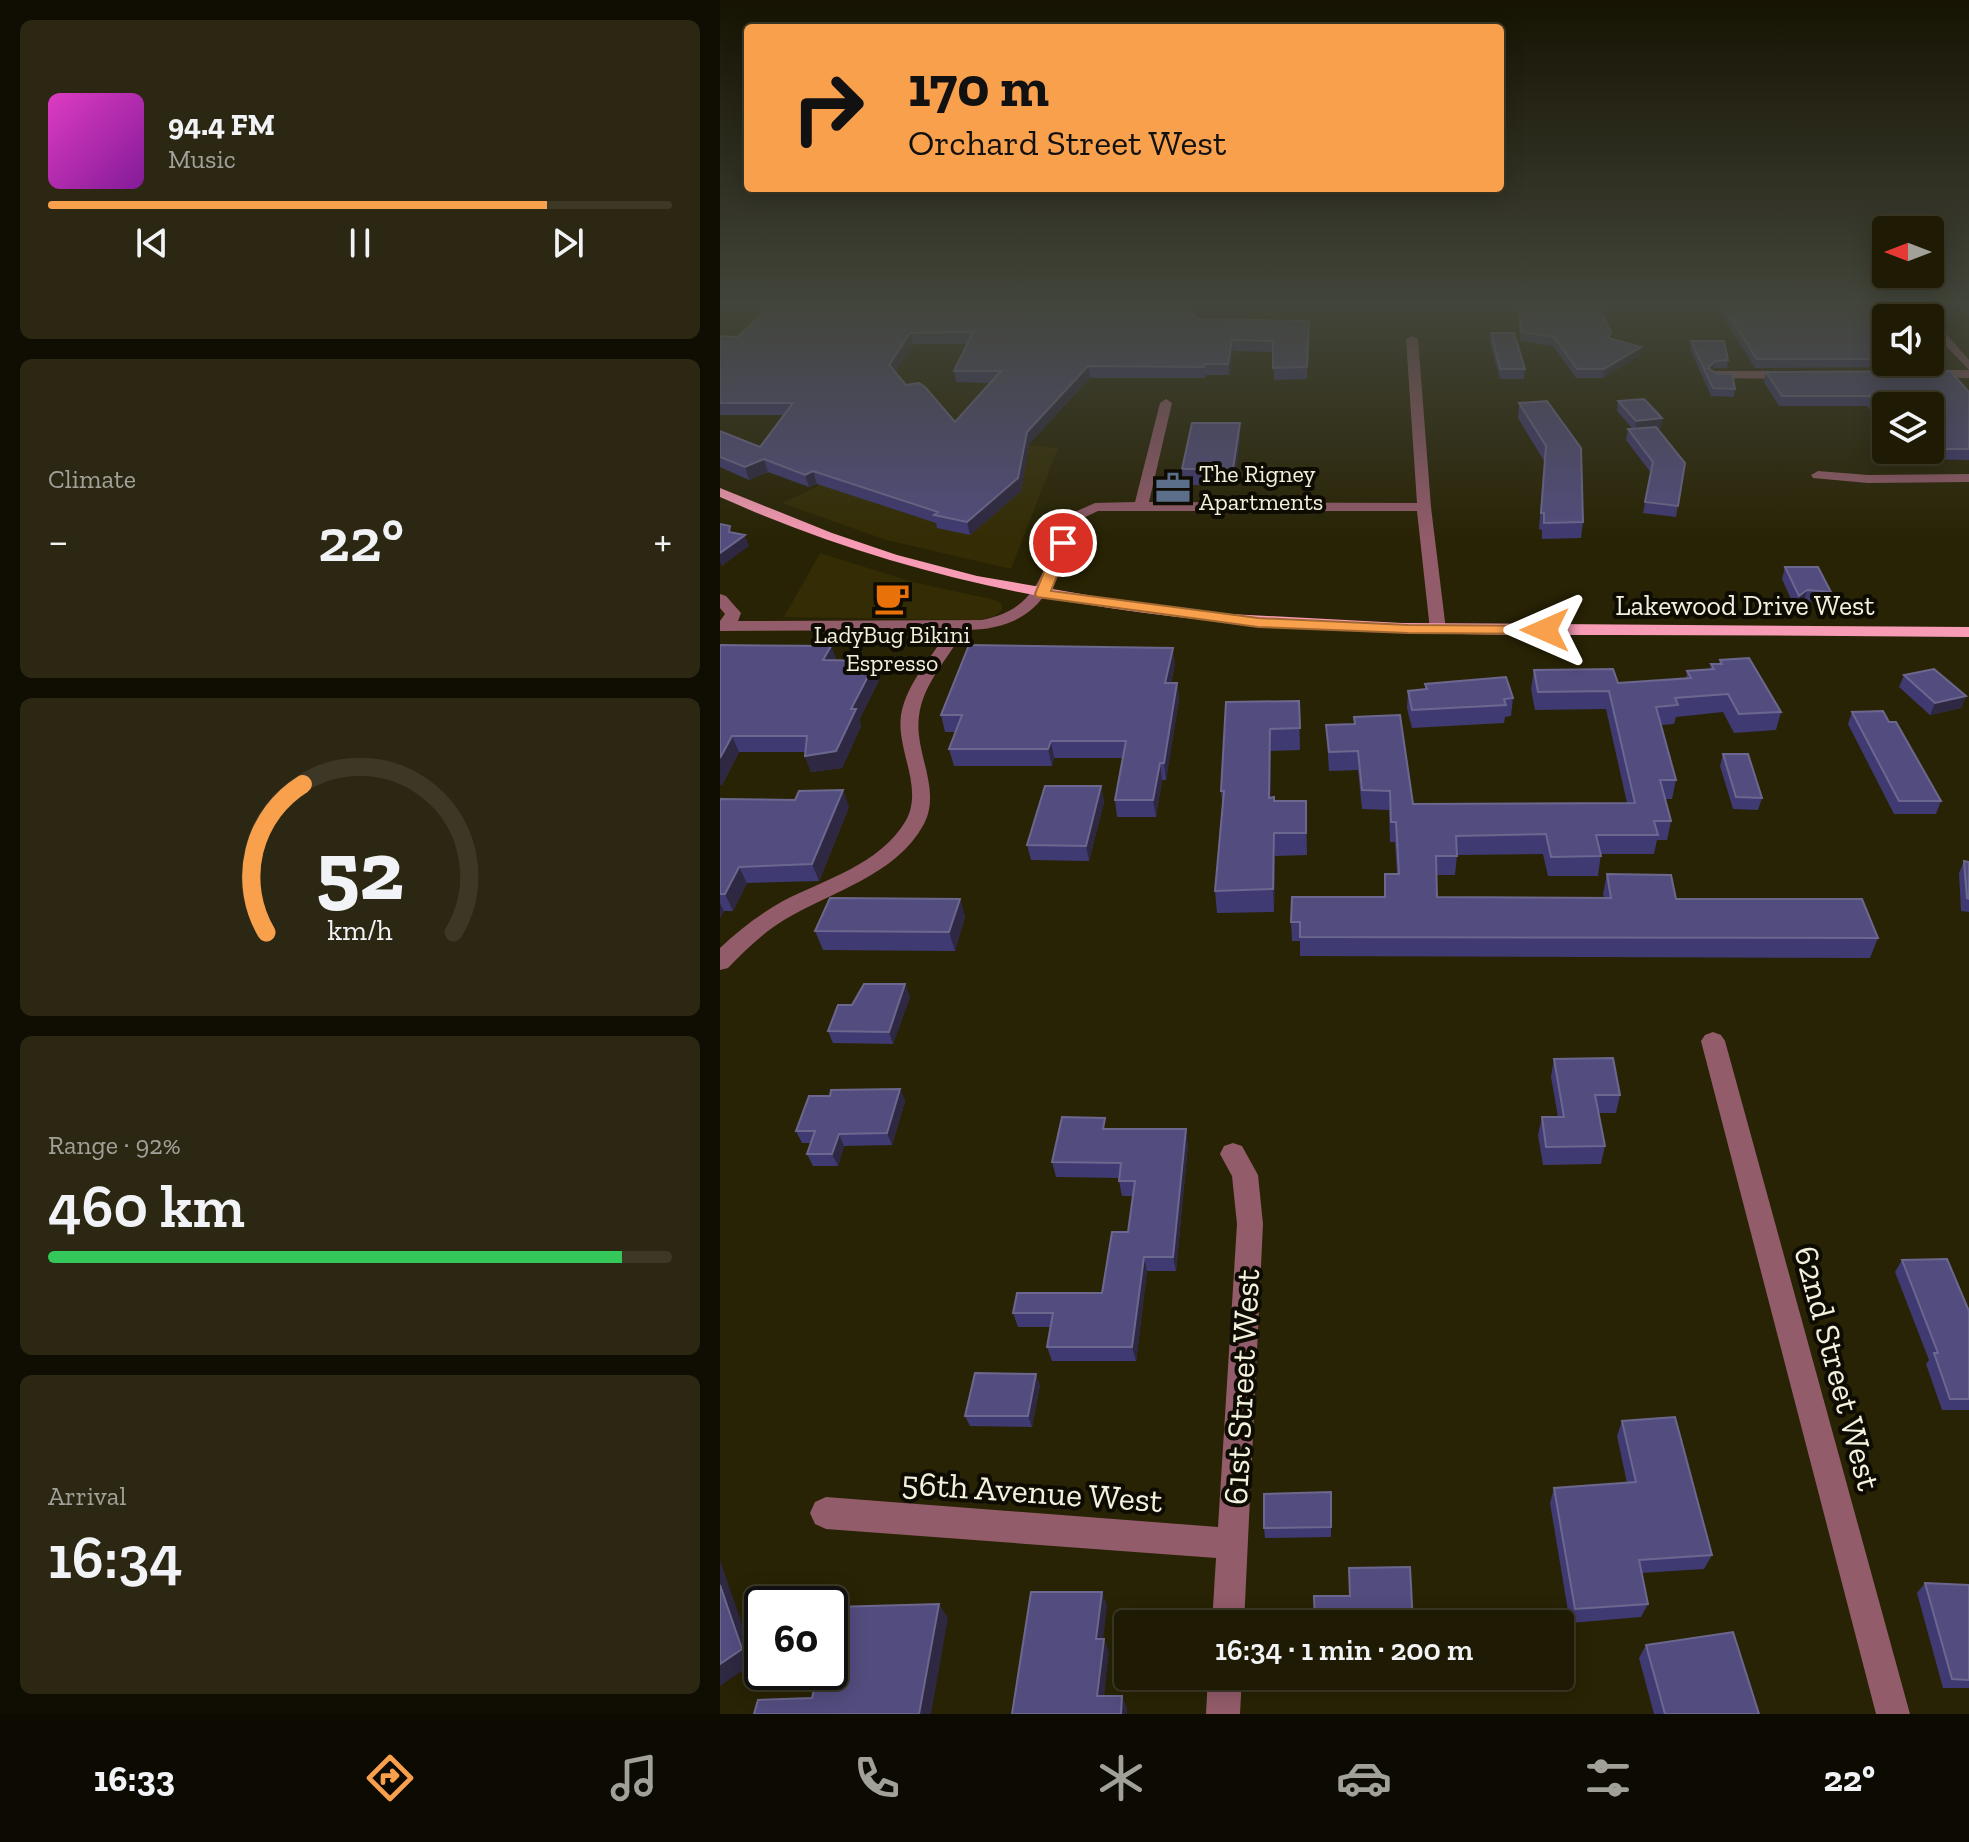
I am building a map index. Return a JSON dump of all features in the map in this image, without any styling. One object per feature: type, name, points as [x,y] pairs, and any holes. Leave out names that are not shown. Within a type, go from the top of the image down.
[{"type":"main road","name":"Lakewood Drive West","points":[[720,492],[800,526],[890,558],[1042,594],[1258,622],[1438,630],[1969,632]]},
{"type":"street","points":[[1415,382],[1424,507],[1438,630]]},
{"type":"street","points":[[1141,506],[1166,403]]},
{"type":"street","points":[[1818,475],[1868,479],[1969,478]]},
{"type":"street","points":[[724,626],[959,625],[1007,621],[1023,612],[1042,594],[1073,518],[1095,507],[1424,507]]},
{"type":"street","points":[[720,599],[733,613],[724,626]]},
{"type":"street","points":[[720,962],[751,932],[777,914],[879,857],[904,837],[914,823],[923,796],[912,756],[910,716],[929,667],[959,625]]},
{"type":"street","name":"62nd Street West","points":[[1713,1041],[1893,1714]]},
{"type":"street","name":"61st Street West","points":[[1229,1610],[1250,1224],[1245,1175],[1233,1154]]},
{"type":"street","name":"56th Avenue West","points":[[826,1513],[1233,1544]]},
{"type":"street","points":[[1223,1714],[1224,1690]]},
{"type":"shaded area","points":[[954,439],[1058,448],[1011,569],[886,540],[782,503],[901,447]]},
{"type":"shaded area","points":[[820,553],[913,582],[995,600],[1002,604],[1002,610],[982,620],[784,617]]},
{"type":"building","points":[[720,382],[919,383],[955,422],[991,382],[1073,382],[1027,432],[1018,478],[967,522],[934,515],[938,512],[813,471],[805,475],[764,459],[745,467],[720,457],[720,431],[760,447],[793,403],[720,403]]},
{"type":"building","points":[[1710,382],[1734,382],[1735,389],[1713,388]]},
{"type":"building","points":[[1773,382],[1960,382],[1969,392],[1969,449],[1944,449],[1944,392],[1872,392],[1872,399],[1870,396],[1782,396]]},
{"type":"building","points":[[1644,399],[1662,418],[1636,421],[1618,401]]},
{"type":"building","points":[[1547,401],[1581,448],[1583,522],[1544,523],[1544,513],[1541,513],[1546,446],[1519,403]]},
{"type":"building","points":[[1192,423],[1240,423],[1233,469],[1182,469]]},
{"type":"building","points":[[1656,427],[1685,463],[1678,506],[1645,502],[1653,462],[1628,429]]},
{"type":"building","points":[[720,524],[730,526],[729,532],[745,535],[720,553]]},
{"type":"building","points":[[1785,567],[1818,567],[1831,592],[1807,590],[1799,596]]},
{"type":"building","points":[[720,645],[831,646],[823,660],[876,661],[851,709],[856,709],[836,751],[805,756],[807,736],[732,736],[720,758]]},
{"type":"building","points":[[969,645],[1173,648],[1165,683],[1177,683],[1164,763],[1160,763],[1153,800],[1115,800],[1126,741],[1051,741],[1048,749],[949,749],[962,715],[941,715]]},
{"type":"building","points":[[1749,658],[1781,712],[1739,714],[1728,694],[1675,698],[1678,705],[1656,707],[1676,780],[1660,780],[1671,821],[1654,821],[1658,835],[1596,835],[1601,856],[1551,857],[1546,834],[1456,836],[1457,856],[1436,856],[1437,897],[1611,898],[1607,874],[1671,875],[1676,899],[1862,899],[1878,938],[1300,937],[1300,922],[1291,922],[1292,897],[1385,897],[1385,874],[1399,874],[1396,822],[1391,822],[1390,791],[1362,790],[1358,751],[1329,752],[1326,725],[1355,724],[1354,717],[1400,715],[1413,804],[1635,803],[1609,691],[1538,692],[1534,670],[1613,669],[1618,683],[1691,678],[1687,671],[1714,669],[1711,664],[1722,664],[1720,660]]},
{"type":"building","points":[[1934,669],[1966,696],[1935,703],[1904,675]]},
{"type":"building","points":[[1506,677],[1513,698],[1504,699],[1506,705],[1412,710],[1408,691],[1427,689],[1425,684]]},
{"type":"building","points":[[1299,701],[1300,728],[1270,729],[1269,798],[1274,797],[1274,801],[1306,801],[1306,833],[1274,833],[1273,889],[1215,891],[1224,791],[1221,791],[1226,702]]},
{"type":"building","points":[[1883,711],[1889,722],[1896,722],[1941,801],[1899,801],[1852,712]]},
{"type":"building","points":[[1723,754],[1748,754],[1762,798],[1736,797]]},
{"type":"building","points":[[1045,786],[1101,786],[1086,846],[1027,845]]},
{"type":"building","points":[[843,790],[812,864],[739,867],[725,894],[720,894],[720,799],[795,800],[799,791]]},
{"type":"building","points":[[1964,861],[1969,862],[1969,899],[1967,898]]},
{"type":"building","points":[[830,898],[960,899],[949,932],[815,931]]},
{"type":"building","points":[[864,984],[905,984],[889,1032],[828,1031],[838,1005],[852,1005]]},
{"type":"building","points":[[1613,1058],[1620,1095],[1595,1095],[1605,1146],[1546,1147],[1542,1117],[1564,1117],[1554,1059]]},
{"type":"building","points":[[900,1089],[887,1133],[839,1134],[832,1154],[807,1154],[815,1131],[796,1131],[809,1096],[830,1096],[831,1090]]},
{"type":"building","points":[[1062,1117],[1105,1118],[1103,1129],[1186,1129],[1173,1257],[1144,1257],[1132,1347],[1047,1347],[1053,1313],[1013,1313],[1017,1293],[1102,1293],[1112,1232],[1128,1232],[1135,1181],[1119,1181],[1121,1163],[1052,1162]]},
{"type":"building","points":[[1947,1259],[1969,1311],[1969,1399],[1950,1399],[1934,1353],[1938,1353],[1902,1260]]},
{"type":"building","points":[[975,1373],[1036,1374],[1028,1416],[965,1416]]},
{"type":"building","points":[[1675,1417],[1712,1555],[1639,1560],[1648,1604],[1575,1609],[1554,1488],[1636,1482],[1622,1421]]},
{"type":"building","points":[[1331,1492],[1331,1527],[1264,1528],[1264,1494]]},
{"type":"building","points":[[1410,1567],[1412,1610],[1314,1610],[1314,1596],[1350,1596],[1349,1568]]},
{"type":"building","points":[[1925,1583],[1969,1585],[1969,1680],[1952,1679]]},
{"type":"building","points":[[720,1585],[742,1649],[720,1664]]},
{"type":"building","points":[[1031,1592],[1102,1592],[1096,1639],[1104,1639],[1097,1696],[1122,1696],[1121,1714],[1012,1714]]},
{"type":"building","points":[[939,1604],[919,1714],[754,1714],[758,1700],[812,1698],[814,1690],[848,1690],[848,1607]]},
{"type":"building","points":[[1733,1632],[1759,1714],[1665,1714],[1646,1645]]},
{"type":"place","name":"The Rigney Apartments","points":[[1173,488]]},
{"type":"place","name":"LadyBug Bikini Espresso","points":[[892,598]]},
{"type":"route","points":[[1063,543],[1042,594],[1258,622],[1408,629],[1545,630]]}]
